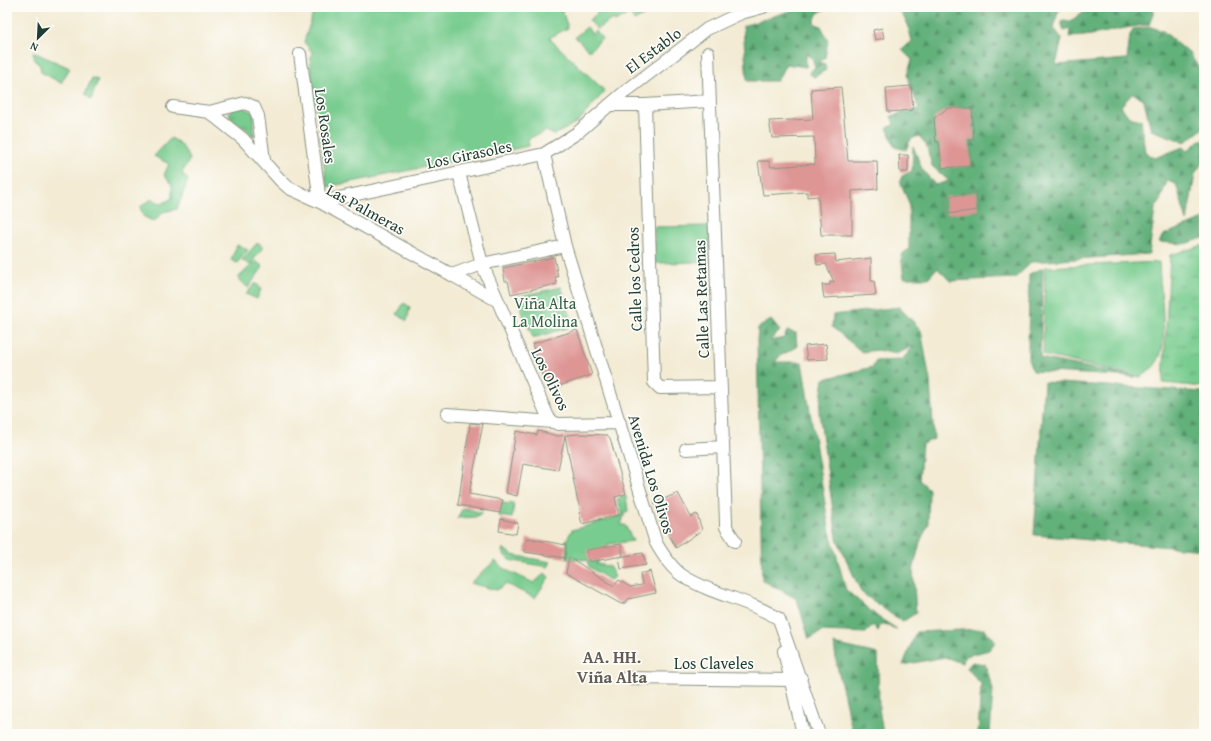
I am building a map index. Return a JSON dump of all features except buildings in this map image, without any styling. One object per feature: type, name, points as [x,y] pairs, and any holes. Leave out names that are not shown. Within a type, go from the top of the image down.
[{"type":"street","name":"El Establo","points":[[609,106],[707,29],[740,13],[763,7]]},
{"type":"street","name":"Calle Las Retamas","points":[[708,53],[726,527],[735,541]]},
{"type":"street","name":"Los Rosales","points":[[300,54],[320,202]]},
{"type":"street","points":[[609,106],[645,106],[709,101]]},
{"type":"street","points":[[209,112],[244,102],[254,107],[258,116],[264,160]]},
{"type":"street","name":"Los Girasoles","points":[[320,202],[544,154],[577,133],[609,106]]},
{"type":"street","name":"Calle los Cedros","points":[[645,106],[654,382],[660,388],[720,387]]},
{"type":"street","name":"Las Palmeras","points":[[173,107],[209,112],[234,130],[264,160],[284,184],[320,202],[498,301]]},
{"type":"street","name":"Avenida Los Olivos","points":[[544,154],[565,246],[620,423],[646,516],[656,543],[666,561],[683,576],[701,585],[765,610],[779,619],[783,627],[796,679],[819,734]]},
{"type":"street","name":"Los Olivos","points":[[459,173],[482,264],[548,417],[553,422],[558,424],[620,423]]},
{"type":"street","points":[[452,275],[482,264],[565,246]]},
{"type":"street","points":[[447,414],[553,422]]},
{"type":"street","points":[[686,449],[723,448]]},
{"type":"street","name":"Los Claveles","points":[[626,678],[796,679]]},
{"type":"street","points":[[796,679],[803,734]]},
{"type":"green space","points":[[315,7],[561,7],[568,28],[549,38],[605,91],[578,122],[554,135],[546,131],[528,139],[529,146],[327,187],[310,63],[312,52],[304,42]]},
{"type":"green space","points":[[593,7],[623,7],[627,15],[615,22],[613,19],[597,29],[589,20],[598,13]]},
{"type":"green space","points":[[626,7],[641,7],[645,15],[634,21]]},
{"type":"green space","points":[[802,7],[828,7],[817,14],[814,23],[821,26],[828,40],[825,58],[819,62],[825,64],[826,70],[814,77],[809,73],[815,67],[812,58],[806,54],[806,67],[786,64],[777,81],[747,81],[743,26]]},
{"type":"green space","points":[[902,7],[1069,7],[1059,10],[1053,27],[1062,39],[1056,65],[1127,59],[1130,35],[1134,29],[1151,27],[1163,31],[1190,54],[1204,76],[1204,128],[1185,142],[1151,130],[1144,100],[1133,93],[1121,106],[1129,117],[1141,120],[1145,152],[1155,158],[1183,147],[1187,151],[1200,140],[1204,140],[1204,160],[1195,174],[1187,221],[1176,184],[1167,181],[1160,201],[1155,209],[1149,254],[1032,262],[1015,278],[950,281],[937,268],[928,278],[904,278],[901,255],[909,249],[909,203],[900,181],[902,176],[912,171],[913,146],[922,169],[935,185],[949,181],[932,166],[926,144],[919,136],[911,139],[906,150],[895,147],[887,128],[894,124],[891,116],[919,109],[907,75],[912,60],[902,50],[912,41],[907,23],[900,11]]},
{"type":"green space","points":[[1089,7],[1155,7],[1149,25],[1129,27],[1079,37],[1069,37],[1070,29],[1064,31],[1061,21],[1071,21]]},
{"type":"green space","points":[[587,27],[592,34],[596,31],[602,39],[589,51],[575,37]]},
{"type":"green space","points":[[33,52],[70,68],[61,83],[41,72],[40,65],[35,61]]},
{"type":"green space","points":[[92,78],[98,80],[91,100],[85,94]]},
{"type":"green space","points":[[241,106],[254,113],[254,137],[246,129],[231,120],[229,111]]},
{"type":"green space","points":[[171,138],[181,144],[190,159],[182,173],[188,180],[177,209],[163,212],[154,222],[143,216],[140,207],[152,199],[162,204],[172,198],[172,185],[164,175],[169,164],[154,156]]},
{"type":"green space","points":[[1204,219],[1204,238],[1184,244],[1159,242],[1163,235]]},
{"type":"green space","points":[[709,226],[710,262],[655,263],[654,227]]},
{"type":"green space","points":[[258,242],[263,247],[250,265],[242,260]]},
{"type":"green space","points":[[237,245],[248,250],[237,263],[231,260]]},
{"type":"green space","points":[[1204,245],[1204,387],[1163,383],[1170,255]]},
{"type":"green space","points":[[256,261],[263,267],[248,288],[238,278]]},
{"type":"green space","points":[[1159,262],[1163,313],[1163,343],[1159,359],[1153,368],[1140,377],[1043,355],[1045,267]]},
{"type":"green space","points":[[1043,268],[1040,358],[1135,377],[1033,371],[1028,359],[1029,274]]},
{"type":"green space","points":[[256,283],[261,289],[257,299],[246,294]]},
{"type":"green space","name":"Viña Alta La Molina","points":[[561,287],[574,326],[533,338],[516,297]]},
{"type":"green space","points":[[404,303],[410,307],[407,321],[397,314]]},
{"type":"green space","points":[[899,307],[921,330],[930,381],[934,439],[922,444],[919,480],[929,489],[928,525],[920,542],[913,571],[916,613],[902,622],[861,592],[837,539],[819,412],[824,379],[873,367],[876,361],[902,360],[914,346],[896,354],[877,350],[862,352],[832,327],[833,315]]},
{"type":"green space","points":[[771,320],[780,331],[770,341],[784,338],[787,331],[796,333],[797,347],[780,356],[775,362],[802,362],[829,528],[846,590],[878,617],[897,629],[881,624],[878,631],[873,625],[866,633],[823,631],[809,639],[797,599],[762,580],[757,341],[758,328]]},
{"type":"green space","points":[[1044,382],[1204,392],[1204,550],[1034,535]]},
{"type":"green space","points":[[626,496],[628,511],[625,513],[621,525],[625,525],[633,541],[609,544],[596,564],[609,566],[615,577],[610,580],[589,567],[587,560],[567,559],[567,539],[572,530],[623,515],[617,499]]},
{"type":"green space","points":[[501,503],[514,504],[512,518],[499,516]]},
{"type":"green space","points":[[463,508],[483,513],[475,517],[457,518]]},
{"type":"green space","points":[[503,548],[512,555],[551,562],[548,567],[509,560],[502,552]]},
{"type":"green space","points":[[495,561],[506,570],[534,583],[545,573],[549,577],[535,598],[506,584],[496,590],[470,583]]},
{"type":"green space","points":[[984,629],[996,641],[989,650],[966,656],[962,663],[945,657],[903,665],[916,632]]},
{"type":"green space","points":[[834,644],[878,654],[879,708],[883,734],[853,734],[837,666]]},
{"type":"green space","points":[[972,662],[985,664],[993,689],[990,734],[978,734],[981,684],[967,668]]},
{"type":"district","name":"AA. HH. Viña Alta","points":[[612,666]]}]
